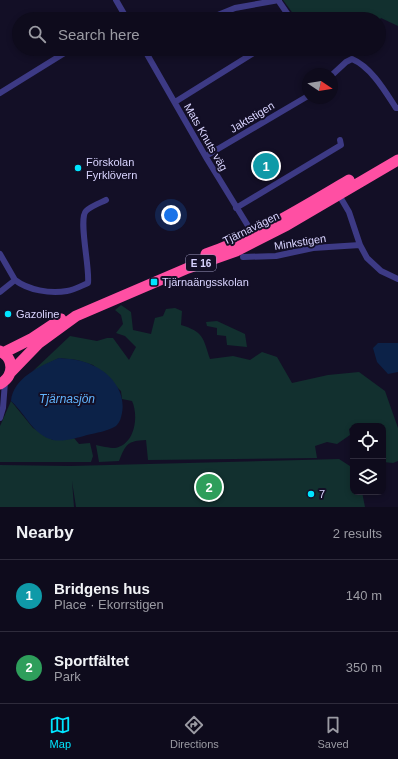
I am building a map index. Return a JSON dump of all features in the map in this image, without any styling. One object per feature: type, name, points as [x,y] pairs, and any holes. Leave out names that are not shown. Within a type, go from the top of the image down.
[{"type":"highway","name":"Tjärnavägen","points":[[2,352],[31,339],[76,309],[167,268],[234,244],[398,152]]},
{"type":"highway","name":"Tjärnavägen","points":[[5,380],[39,344],[76,316],[169,275],[236,252],[287,225],[398,160]]},
{"type":"highway","points":[[2,352],[10,360],[5,380]]},
{"type":"street","points":[[123,12],[117,2],[124,0]]},
{"type":"street","points":[[225,12],[235,8],[278,0],[286,12]]},
{"type":"street","points":[[0,93],[60,56]]},
{"type":"street","name":"Mats Knuts väg","points":[[149,56],[174,102],[236,208],[253,234]]},
{"type":"street","points":[[174,102],[249,56]]},
{"type":"street","points":[[338,69],[352,59],[358,61],[380,84],[396,108],[398,108]]},
{"type":"street","name":"Jaktstigen","points":[[206,156],[302,100]]},
{"type":"street","points":[[236,208],[341,145],[340,140]]},
{"type":"street","points":[[339,195],[349,212],[360,245],[367,258],[381,271],[398,279]]},
{"type":"street","points":[[0,254],[15,280],[29,288],[49,292],[67,291],[88,283],[88,261],[82,218],[86,211],[106,200]]},
{"type":"street","name":"Minkstigen","points":[[243,257],[276,256],[313,248],[360,245]]},
{"type":"street","points":[[0,292],[15,280]]},
{"type":"street","points":[[0,418],[3,408],[1,398],[5,380]]},
{"type":"green space","points":[[283,0],[398,0],[398,26],[386,20],[386,12],[292,12]]},
{"type":"green space","points":[[121,305],[131,312],[133,330],[151,334],[155,318],[163,316],[166,309],[175,308],[182,311],[181,325],[194,330],[202,337],[210,359],[233,356],[250,360],[262,352],[277,357],[292,383],[328,375],[359,372],[385,391],[398,428],[398,461],[393,463],[386,462],[386,423],[350,423],[350,435],[337,444],[327,442],[315,446],[317,458],[148,460],[146,440],[135,441],[128,444],[119,461],[99,462],[96,445],[115,448],[122,446],[131,436],[135,422],[132,401],[122,399],[121,391],[93,365],[77,360],[59,358],[33,371],[70,336],[97,341],[113,338],[129,360],[136,347],[125,336],[116,333],[123,324],[121,315],[115,310]]},
{"type":"green space","points":[[217,321],[245,334],[247,347],[227,345],[226,336],[217,335],[217,328],[207,326],[206,322]]},
{"type":"green space","points":[[11,401],[33,428],[53,440],[74,438],[79,444],[90,443],[93,456],[91,462],[0,462],[0,426]]},
{"type":"green space","points":[[339,459],[350,466],[350,495],[363,495],[365,507],[76,507],[72,481],[74,507],[0,507],[0,465],[70,466]]},
{"type":"water","points":[[378,343],[398,343],[398,372],[388,374],[377,362],[373,348]]},
{"type":"water","name":"Tjärnasjön","points":[[59,358],[88,363],[99,368],[111,378],[116,384],[122,398],[123,405],[121,418],[116,426],[106,431],[74,438],[53,440],[35,429],[11,401],[13,393],[22,379],[36,369]]},
{"type":"place","name":"Bridgens hus","points":[[266,166]]},
{"type":"place","name":"Förskolan Fyrklövern","points":[[78,168]]},
{"type":"place","name":"Tjärnaängsskolan","points":[[154,282]]},
{"type":"place","name":"Gazoline","points":[[8,314]]},
{"type":"place","name":"Sportfältet","points":[[209,487]]},
{"type":"place","name":"7","points":[[311,494]]}]
